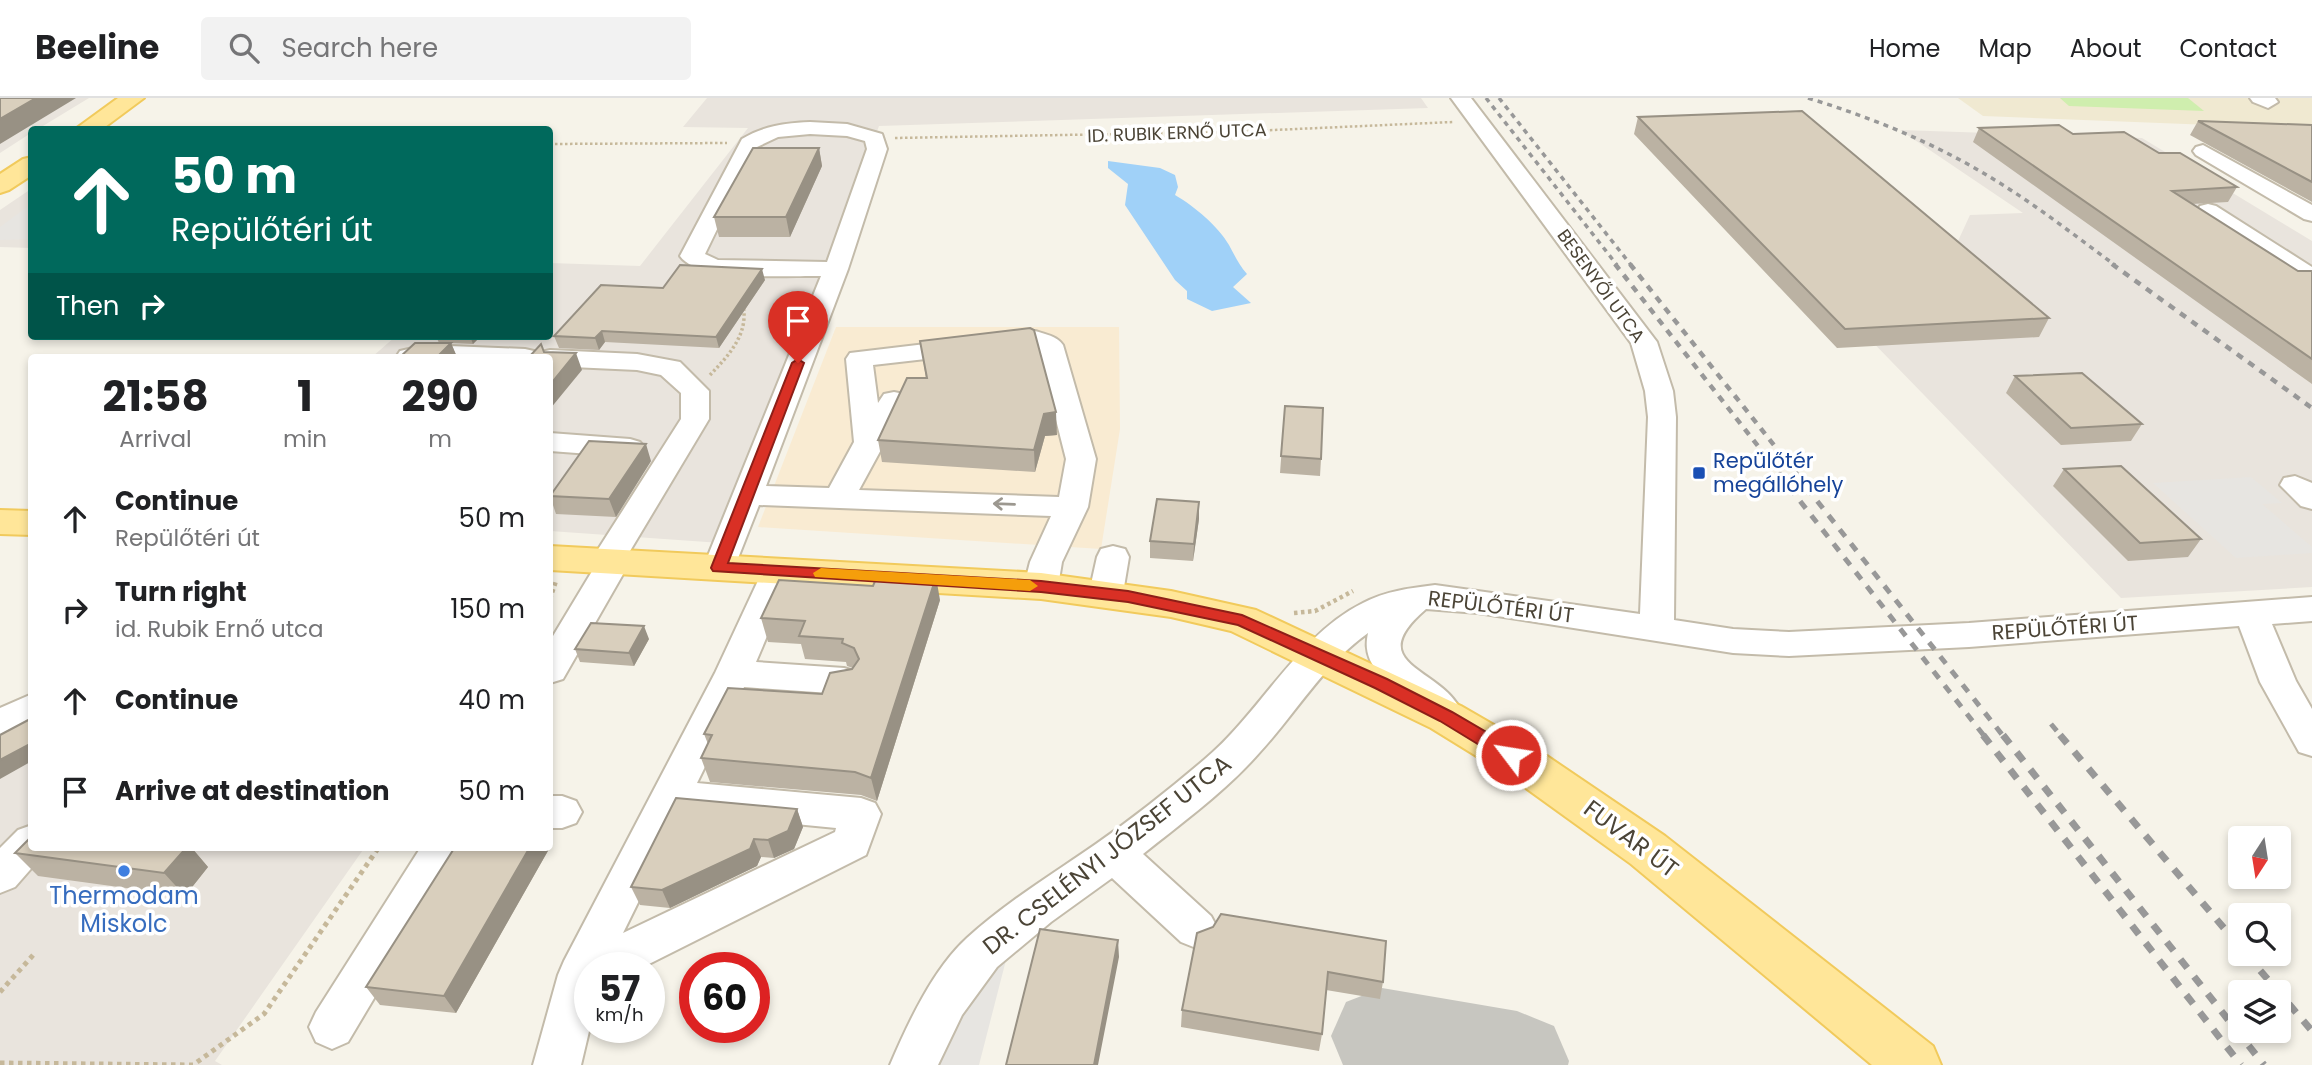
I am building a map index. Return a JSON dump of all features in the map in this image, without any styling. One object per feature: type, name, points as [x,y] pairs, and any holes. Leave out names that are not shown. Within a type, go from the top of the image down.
[{"type":"main road","points":[[91,126],[133,98]]},
{"type":"main road","points":[[0,185],[28,168]]},
{"type":"main road","points":[[0,522],[28,523]]},
{"type":"main road","points":[[554,562],[779,570],[1041,586],[1109,575],[1242,620],[1319,656]]},
{"type":"main road","name":"FUVAR ÚT","points":[[1319,656],[1381,684],[1493,744],[1648,850],[1914,1065]]},
{"type":"street","name":"BESENYŐI UTCA","points":[[1461,98],[1644,342],[1659,391],[1662,417],[1657,629]]},
{"type":"street","points":[[719,568],[836,269],[877,149],[875,138],[859,131],[775,131],[758,135],[749,143],[692,256],[701,263],[718,267],[836,269]]},
{"type":"street","points":[[2203,151],[2312,214]]},
{"type":"street","points":[[2208,211],[2312,278]]},
{"type":"street","points":[[869,442],[859,359],[1035,339],[1050,345],[1081,459],[1072,507],[1046,562],[1041,586]]},
{"type":"street","points":[[419,354],[466,354]]},
{"type":"street","points":[[553,358],[637,362],[670,368],[695,391],[695,419],[622,540],[553,665]]},
{"type":"street","points":[[840,497],[894,400]]},
{"type":"street","points":[[553,442],[674,451]]},
{"type":"street","points":[[752,484],[840,497],[1072,507]]},
{"type":"street","points":[[598,952],[671,796],[733,673],[779,570]]},
{"type":"street","points":[[1420,596],[1392,618],[1387,627],[1383,649],[1387,660],[1392,668],[1415,688],[1493,744]]},
{"type":"street","name":"REPÜLŐTÉRI ÚT","points":[[1319,656],[1335,639],[1375,611],[1420,596],[1478,601],[1733,641],[1810,644],[2312,610]]},
{"type":"street","points":[[2251,614],[2278,682],[2312,742]]},
{"type":"street","name":"DR. CSELÉNYI JÓZSEF UTCA","points":[[914,1065],[946,1000],[981,953],[1036,909],[1114,854],[1220,769],[1247,742],[1319,656]]},
{"type":"street","points":[[733,673],[844,681]]},
{"type":"street","points":[[0,725],[28,710]]},
{"type":"street","points":[[628,952],[852,843],[861,814],[671,796]]},
{"type":"street","points":[[0,875],[28,846]]},
{"type":"street","points":[[332,1027],[441,851]]},
{"type":"street","points":[[1114,854],[1196,929]]},
{"type":"street","points":[[557,1065],[574,1015]]},
{"type":"path","name":"ID. RUBIK ERNŐ UTCA","points":[[875,138],[1229,132],[1478,121]]},
{"type":"path","points":[[553,144],[749,143]]},
{"type":"path","points":[[695,391],[733,352],[744,323],[745,306],[740,303]]},
{"type":"path","points":[[0,1063],[193,1065],[264,1014],[376,851]]},
{"type":"path","points":[[0,992],[35,953]]},
{"type":"shaded area","points":[[0,98],[89,98],[43,126],[28,126],[28,135],[0,153]]},
{"type":"shaded area","points":[[707,98],[1421,98],[1428,108],[879,126],[788,373],[721,543],[553,531],[553,354],[375,354],[391,340],[553,340],[553,263],[640,266],[748,128],[683,127]]},
{"type":"shaded area","points":[[1958,98],[2312,98],[2312,129],[1983,116]]},
{"type":"shaded area","points":[[1900,130],[2142,138],[2312,241],[2312,587],[2121,598],[1823,291],[2001,284],[1958,241],[1970,215],[2023,213]]},
{"type":"shaded area","points":[[28,191],[28,248],[0,247],[0,210]]},
{"type":"shaded area","points":[[28,206],[28,239],[0,240],[0,227]]},
{"type":"shaded area","points":[[836,327],[1119,327],[1120,429],[1101,549],[758,527]]},
{"type":"shaded area","points":[[2251,477],[2282,503],[2262,504],[2312,547],[2312,553],[2236,558],[2153,483]]},
{"type":"shaded area","points":[[28,728],[28,851],[362,851],[215,1061],[222,1065],[0,1065],[0,744]]},
{"type":"shaded area","points":[[981,953],[1006,960],[979,1065],[914,1065]]},
{"type":"green space","points":[[2060,98],[2188,98],[2204,111],[2069,106]]},
{"type":"water","points":[[1108,161],[1160,168],[1175,175],[1178,187],[1175,195],[1198,211],[1219,231],[1247,274],[1233,287],[1251,303],[1212,311],[1187,299],[1187,291],[1175,280],[1125,205],[1128,184],[1108,168]]},
{"type":"building","points":[[0,98],[36,98],[0,119]]},
{"type":"building","points":[[1802,111],[2049,318],[1845,329],[1638,117]]},
{"type":"building","points":[[2198,121],[2312,125],[2312,182]]},
{"type":"building","points":[[2059,125],[2073,134],[2124,132],[2159,153],[2180,153],[2237,187],[2172,191],[2298,271],[2312,271],[2312,359],[1979,128]]},
{"type":"building","points":[[753,148],[819,148],[786,217],[714,217]]},
{"type":"building","points":[[680,265],[762,269],[716,337],[602,331],[595,338],[554,336],[601,285],[663,288]]},
{"type":"building","points":[[1030,328],[1034,330],[1056,412],[1044,414],[1034,450],[878,440],[907,378],[927,378],[920,341]]},
{"type":"building","points":[[415,343],[451,343],[440,354],[403,354]]},
{"type":"building","points":[[541,344],[544,352],[576,353],[553,381],[553,354],[532,354]]},
{"type":"building","points":[[2082,373],[2142,424],[2071,428],[2015,376]]},
{"type":"building","points":[[1285,406],[1323,408],[1321,459],[1281,456]]},
{"type":"building","points":[[589,441],[646,444],[609,499],[553,496],[553,492]]},
{"type":"building","points":[[2121,466],[2201,539],[2140,543],[2064,469]]},
{"type":"building","points":[[1157,499],[1199,502],[1194,544],[1150,541]]},
{"type":"building","points":[[878,574],[936,577],[871,778],[855,772],[701,758],[712,735],[704,734],[728,688],[822,694],[830,673],[852,669],[859,659],[854,648],[842,643],[843,639],[799,636],[805,621],[761,618],[779,580],[873,586]]},
{"type":"building","points":[[591,623],[644,626],[629,653],[575,649]]},
{"type":"building","points":[[28,720],[28,745],[0,760],[0,735]]},
{"type":"building","points":[[676,798],[797,809],[788,831],[768,840],[754,839],[750,849],[662,890],[631,887]]},
{"type":"building","points":[[28,840],[28,851],[183,851],[164,873],[15,853]]},
{"type":"building","points":[[452,851],[528,851],[444,996],[366,987]]},
{"type":"building","points":[[1221,914],[1386,941],[1383,982],[1328,972],[1322,1034],[1182,1010],[1197,933],[1213,927]]},
{"type":"building","points":[[1040,929],[1118,940],[1094,1065],[1006,1065]]},
{"type":"taxiway","points":[[1382,1036],[1517,1061]]},
{"type":"railway","points":[[1486,98],[1617,265]]},
{"type":"railway","points":[[1499,98],[1631,265]]},
{"type":"railway","points":[[1808,98],[1886,125],[1959,159],[2048,215],[2115,265]]},
{"type":"railway","points":[[1615,264],[1780,474]]},
{"type":"railway","points":[[1630,264],[1797,474]]},
{"type":"railway","points":[[2112,264],[2312,408]]},
{"type":"railway","points":[[1778,473],[1985,737]]},
{"type":"railway","points":[[1795,473],[2004,737]]},
{"type":"railway","points":[[2051,724],[2062,737]]},
{"type":"railway","points":[[1983,735],[2241,1065]]},
{"type":"railway","points":[[2003,735],[2264,1065]]},
{"type":"railway","points":[[2060,735],[2228,933]]},
{"type":"railway","points":[[2256,966],[2312,1031]]},
{"type":"slow traffic","points":[[821,573],[1030,586]]},
{"type":"place","name":"Repülőtér megállóhely","points":[[1699,473]]},
{"type":"place","name":"Thermodam Miskolc","points":[[124,871]]},
{"type":"route","points":[[798,363],[719,568],[1041,586],[1106,593],[1242,620],[1381,684],[1446,717],[1511,755]]}]
